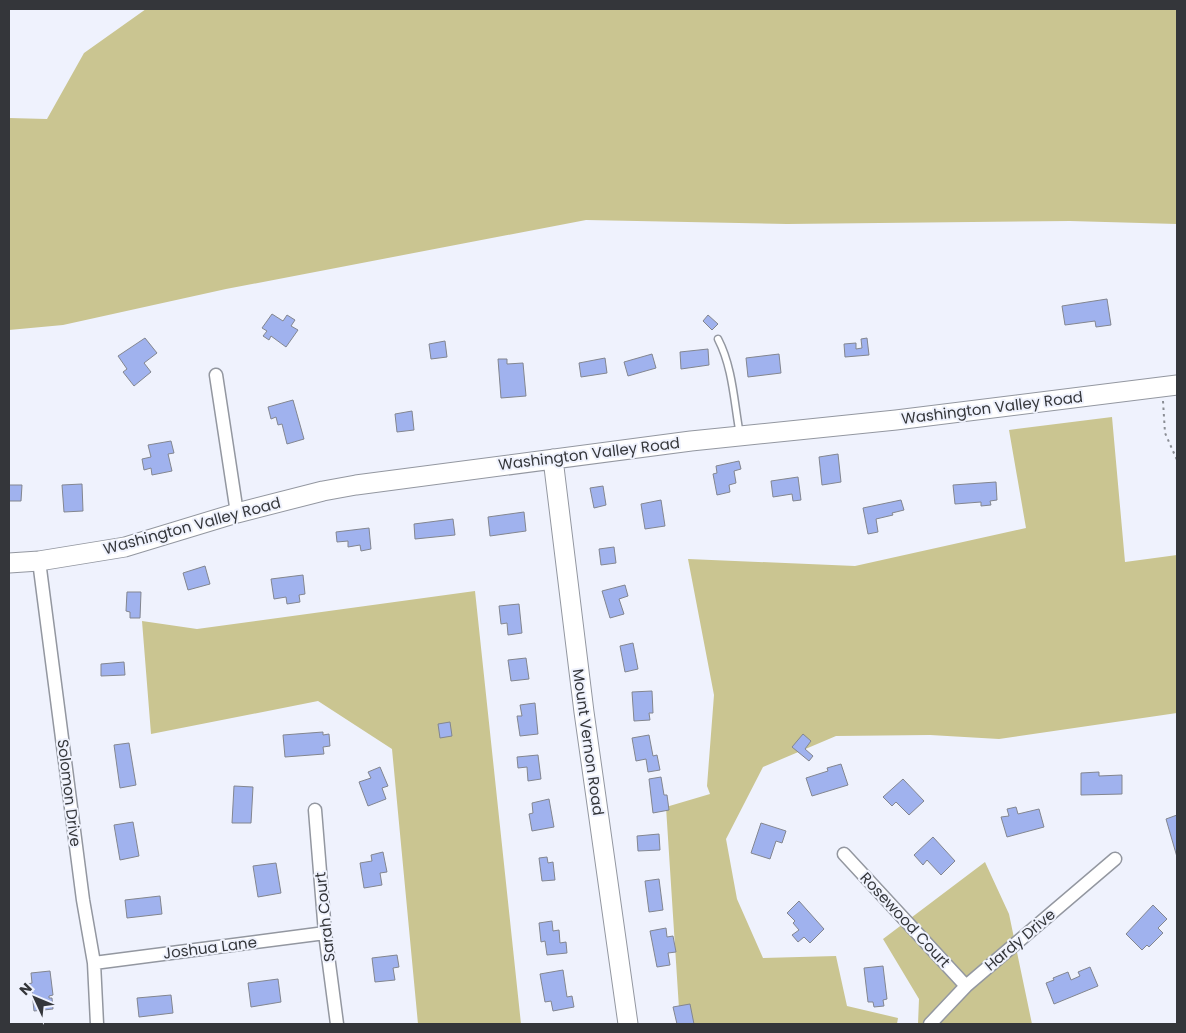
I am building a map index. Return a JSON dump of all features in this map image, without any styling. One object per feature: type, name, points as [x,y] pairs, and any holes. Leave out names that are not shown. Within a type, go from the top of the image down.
[{"type":"street","points":[[216,375],[237,513]]},
{"type":"street","name":"Washington Valley Road","points":[[9,563],[39,561],[125,547],[237,513],[323,491],[356,485],[740,436],[896,420],[1170,385]]},
{"type":"street","name":"Mount Vernon Road","points":[[553,459],[584,712],[628,1024]]},
{"type":"street","name":"Solomon Drive","points":[[39,561],[82,890],[94,962],[97,1024]]},
{"type":"street","name":"Sarah Court","points":[[315,810],[325,933],[337,1024]]},
{"type":"street","name":"Rosewood Court","points":[[844,854],[966,986]]},
{"type":"street","name":"Hardy Drive","points":[[930,1024],[966,986],[1115,859]]},
{"type":"street","name":"Joshua Lane","points":[[94,962],[325,933]]},
{"type":"lane","points":[[718,339],[729,368],[740,436]]},
{"type":"path","points":[[1170,385],[1165,433],[1177,460]]},
{"type":"shaded area","points":[[146,9],[1177,9],[1177,224],[1070,221],[787,224],[586,220],[226,289],[63,325],[9,330],[9,118],[47,119],[84,53]]},
{"type":"shaded area","points":[[1112,417],[1125,562],[1177,555],[1177,713],[999,739],[930,735],[836,736],[763,767],[726,839],[737,899],[763,958],[836,956],[847,1006],[898,1018],[897,1024],[680,1024],[666,807],[710,794],[707,786],[714,695],[688,559],[855,566],[1026,528],[1009,430]]},
{"type":"shaded area","points":[[475,591],[521,1024],[418,1024],[392,749],[318,701],[151,734],[142,621],[197,629]]},
{"type":"shaded area","points":[[985,862],[1009,914],[1032,1024],[918,1024],[919,999],[883,939]]},
{"type":"building","points":[[1107,299],[1111,325],[1096,327],[1095,321],[1065,325],[1062,306]]},
{"type":"building","points":[[272,314],[283,321],[287,315],[295,320],[291,326],[298,330],[286,347],[271,336],[269,340],[263,336],[267,331],[262,328]]},
{"type":"building","points":[[708,315],[718,324],[712,330],[703,321]]},
{"type":"building","points":[[145,338],[157,353],[144,363],[151,372],[134,386],[123,372],[127,369],[118,356]]},
{"type":"building","points":[[867,338],[869,355],[845,357],[844,344],[856,343],[856,349],[862,348],[861,339]]},
{"type":"building","points":[[445,341],[447,357],[431,359],[429,344]]},
{"type":"building","points":[[708,349],[709,365],[681,369],[680,352]]},
{"type":"building","points":[[652,354],[656,368],[628,376],[624,362]]},
{"type":"building","points":[[779,354],[781,373],[748,377],[746,358]]},
{"type":"building","points":[[605,358],[607,373],[581,377],[579,363]]},
{"type":"building","points":[[498,359],[507,359],[507,364],[523,363],[526,396],[501,398]]},
{"type":"building","points":[[293,400],[304,439],[287,444],[282,424],[278,425],[276,417],[271,419],[268,407]]},
{"type":"building","points":[[412,411],[414,430],[397,432],[395,414]]},
{"type":"building","points":[[171,441],[174,453],[168,454],[172,471],[152,475],[151,468],[144,470],[142,459],[151,457],[148,445]]},
{"type":"building","points":[[838,454],[841,482],[822,485],[819,457]]},
{"type":"building","points":[[739,461],[741,469],[734,471],[736,483],[729,485],[730,492],[717,495],[713,474],[717,473],[716,466]]},
{"type":"building","points":[[798,477],[801,500],[793,501],[792,494],[773,497],[771,481]]},
{"type":"building","points":[[996,482],[997,500],[990,501],[991,505],[981,506],[981,502],[955,504],[953,485]]},
{"type":"building","points":[[82,484],[83,511],[64,512],[62,485]]},
{"type":"building","points":[[9,485],[22,485],[21,501],[9,501]]},
{"type":"building","points":[[603,486],[606,505],[594,508],[590,488]]},
{"type":"building","points":[[661,500],[665,526],[645,529],[641,504]]},
{"type":"building","points":[[901,500],[904,510],[876,519],[878,532],[868,534],[863,508]]},
{"type":"building","points":[[524,512],[526,531],[490,536],[488,517]]},
{"type":"building","points":[[453,519],[455,535],[415,539],[414,524]]},
{"type":"building","points":[[369,528],[371,549],[361,551],[360,545],[348,547],[348,541],[337,542],[336,532]]},
{"type":"building","points":[[614,547],[616,563],[601,565],[599,549]]},
{"type":"building","points":[[205,566],[210,584],[188,590],[183,573]]},
{"type":"building","points":[[303,575],[305,594],[299,595],[300,602],[287,604],[286,597],[274,599],[271,579]]},
{"type":"building","points":[[625,585],[628,596],[619,599],[624,614],[610,618],[602,591]]},
{"type":"building","points":[[127,592],[141,592],[140,618],[130,618],[130,612],[126,611]]},
{"type":"building","points":[[519,604],[522,633],[508,635],[507,623],[501,624],[499,606]]},
{"type":"building","points":[[633,643],[638,669],[625,672],[620,646]]},
{"type":"building","points":[[526,658],[529,679],[511,681],[508,660]]},
{"type":"building","points":[[124,662],[125,675],[101,676],[101,664]]},
{"type":"building","points":[[652,691],[653,713],[649,713],[650,720],[634,721],[632,692]]},
{"type":"building","points":[[535,703],[538,734],[520,736],[517,716],[522,716],[520,705]]},
{"type":"building","points":[[450,722],[452,736],[440,738],[438,724]]},
{"type":"building","points":[[323,732],[323,735],[329,734],[330,746],[323,747],[324,754],[285,757],[283,735]]},
{"type":"building","points":[[803,734],[811,741],[805,749],[813,756],[809,761],[792,747]]},
{"type":"building","points":[[649,735],[653,756],[657,755],[660,770],[648,772],[646,759],[636,761],[632,738]]},
{"type":"building","points":[[129,743],[136,785],[120,788],[114,745]]},
{"type":"building","points":[[538,755],[541,779],[528,781],[527,767],[518,768],[517,757]]},
{"type":"building","points":[[841,764],[848,785],[812,796],[806,778],[828,771],[827,768]]},
{"type":"building","points":[[380,767],[388,786],[382,788],[386,799],[368,806],[359,782],[371,778],[368,772]]},
{"type":"building","points":[[1099,772],[1099,776],[1122,775],[1122,794],[1081,795],[1081,773]]},
{"type":"building","points":[[661,777],[664,795],[667,795],[669,810],[653,813],[649,779]]},
{"type":"building","points":[[903,779],[924,801],[909,815],[896,802],[892,806],[883,797]]},
{"type":"building","points":[[234,786],[253,787],[251,823],[232,823]]},
{"type":"building","points":[[549,799],[554,827],[532,831],[529,814],[533,813],[532,803]]},
{"type":"building","points":[[1016,807],[1018,814],[1039,809],[1044,827],[1007,837],[1001,817],[1009,816],[1007,809]]},
{"type":"building","points":[[1177,815],[1177,857],[1166,819]]},
{"type":"building","points":[[133,822],[139,856],[120,860],[114,825]]},
{"type":"building","points":[[761,823],[786,831],[782,843],[776,841],[770,859],[751,853]]},
{"type":"building","points":[[659,834],[660,850],[638,851],[637,836]]},
{"type":"building","points":[[933,837],[955,861],[941,875],[927,860],[923,865],[914,855]]},
{"type":"building","points":[[383,852],[387,872],[380,873],[382,885],[364,888],[360,863],[372,861],[371,855]]},
{"type":"building","points":[[547,857],[548,863],[553,862],[555,880],[542,881],[539,858]]},
{"type":"building","points":[[276,863],[281,893],[258,897],[253,866]]},
{"type":"building","points":[[659,879],[663,910],[649,912],[645,881]]},
{"type":"building","points":[[160,896],[162,914],[127,918],[125,900]]},
{"type":"building","points":[[799,901],[824,929],[810,943],[804,937],[798,942],[792,935],[799,930],[793,923],[795,921],[787,913]]},
{"type":"building","points":[[1153,905],[1167,919],[1158,928],[1163,933],[1149,947],[1147,945],[1142,950],[1126,934]]},
{"type":"building","points":[[552,921],[553,931],[559,930],[560,943],[566,942],[567,953],[547,955],[545,941],[541,942],[539,923]]},
{"type":"building","points":[[666,928],[667,937],[673,936],[676,952],[668,953],[670,965],[657,967],[650,931]]},
{"type":"building","points":[[397,955],[399,967],[393,968],[395,980],[375,982],[372,958]]},
{"type":"building","points":[[883,966],[887,999],[883,1000],[884,1006],[874,1007],[873,1002],[868,1002],[864,968]]},
{"type":"building","points":[[1090,967],[1098,986],[1054,1004],[1046,983],[1068,972],[1071,980],[1080,976],[1078,972]]},
{"type":"building","points":[[563,970],[567,997],[572,996],[574,1007],[553,1011],[551,1001],[545,1002],[540,974]]},
{"type":"building","points":[[50,971],[53,995],[49,996],[49,998],[52,998],[53,1009],[34,1011],[32,992],[28,992],[28,984],[32,983],[31,973]]},
{"type":"building","points":[[278,979],[281,1002],[251,1007],[248,983]]},
{"type":"building","points":[[171,995],[173,1013],[139,1017],[137,998]]},
{"type":"building","points":[[690,1004],[694,1024],[677,1024],[673,1007]]}]
